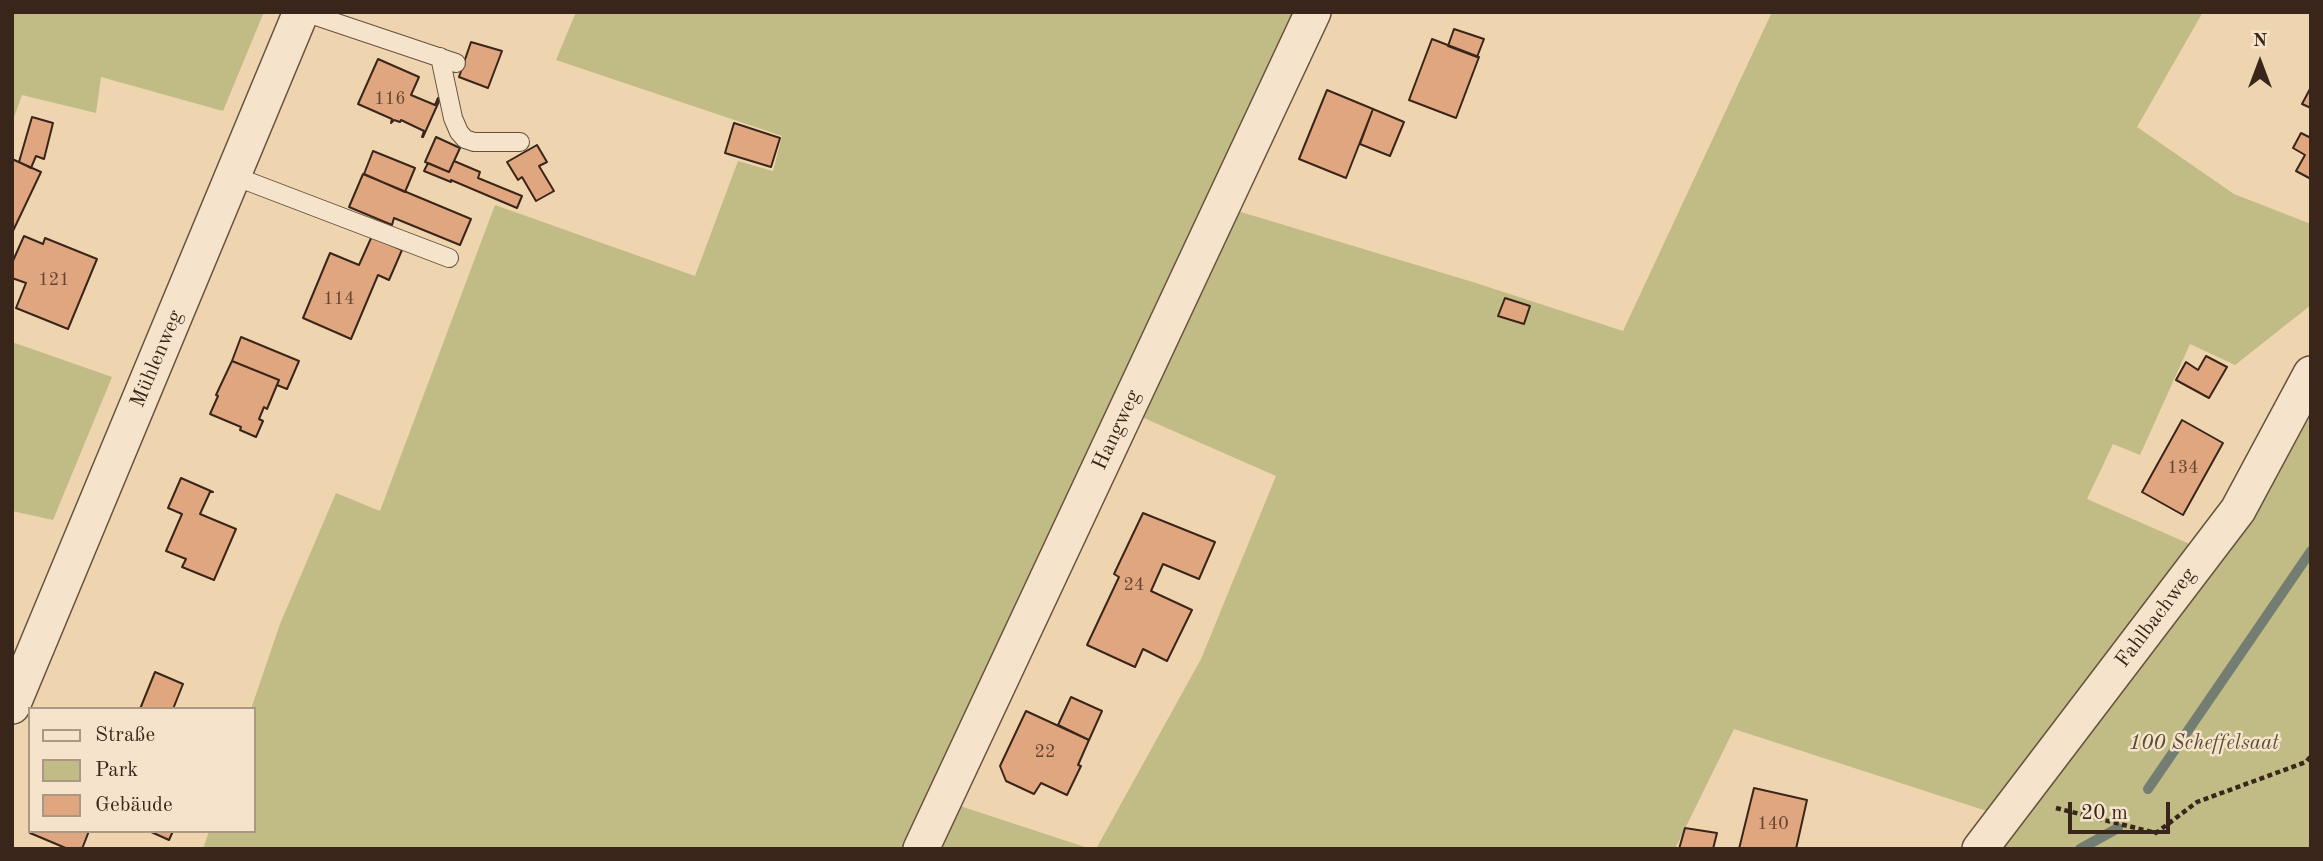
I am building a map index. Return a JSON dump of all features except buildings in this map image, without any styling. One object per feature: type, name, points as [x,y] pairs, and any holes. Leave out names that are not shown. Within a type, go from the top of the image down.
[{"type":"street","name":"Mühlenweg","points":[[12,706],[303,12]]},
{"type":"street","name":"Hangweg","points":[[921,849],[1313,12]]},
{"type":"street","name":"Fahlbachweg","points":[[1980,849],[2238,510],[2311,374]]},
{"type":"lane","points":[[303,12],[448,60],[453,118],[459,132],[474,142],[520,142]]},
{"type":"lane","points":[[234,176],[449,258]]},
{"type":"path","points":[[2019,798],[2156,833],[2197,802],[2306,762],[2311,756]]},
{"type":"green space","points":[[12,12],[264,12],[223,111],[101,77],[96,113],[22,95],[12,123]]},
{"type":"green space","points":[[576,12],[1304,12],[1231,209],[1476,283],[1623,331],[1772,12],[2203,12],[2137,127],[2234,194],[2311,224],[2311,305],[2235,365],[2190,344],[2140,455],[2113,444],[2087,499],[2201,549],[1996,814],[1734,729],[1675,849],[1096,849],[1201,659],[1276,476],[1137,415],[910,849],[203,849],[208,833],[256,833],[256,707],[252,707],[280,624],[336,493],[380,511],[495,205],[695,276],[738,161],[773,171],[782,136],[556,60]]},
{"type":"green space","points":[[12,342],[112,377],[53,520],[12,511]]},
{"type":"green space","name":"100 Scheffelsaat","points":[[2311,386],[2311,849],[1990,849]]},
{"type":"green space","points":[[954,804],[1091,849],[932,849]]},
{"type":"waterway","points":[[2148,789],[2311,551]]},
{"type":"waterway","points":[[2080,849],[2118,828]]}]
